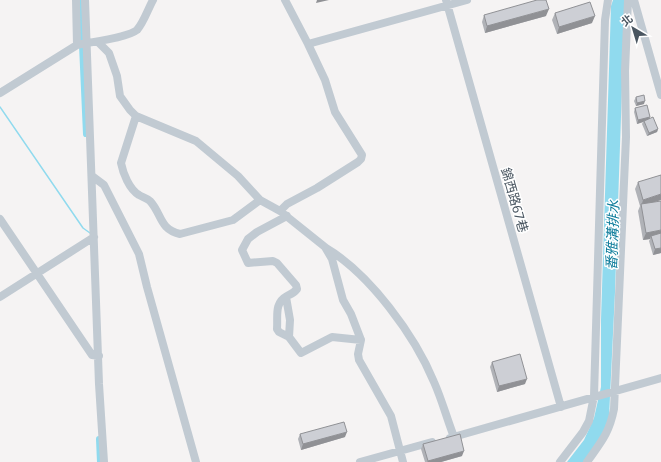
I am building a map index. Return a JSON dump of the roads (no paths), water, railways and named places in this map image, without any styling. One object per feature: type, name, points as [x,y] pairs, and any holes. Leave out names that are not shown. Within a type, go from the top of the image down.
[{"type":"street","points":[[76,0],[77,45]]},
{"type":"street","points":[[85,0],[94,237],[95,356],[99,384],[104,462]]},
{"type":"street","points":[[0,93],[77,45],[98,42],[133,32],[138,28],[154,0]]},
{"type":"street","points":[[285,0],[325,80],[335,112],[361,152],[361,158],[358,162],[318,188],[287,204],[284,213],[248,239],[242,250],[248,263],[270,261],[277,263],[296,285],[297,289],[295,292],[280,301],[278,304],[277,329],[279,332],[289,337],[301,353],[332,337],[361,340]]},
{"type":"street","points":[[308,44],[447,3],[466,0]]},
{"type":"street","points":[[560,462],[583,432],[589,421],[594,396],[605,20],[608,0]]},
{"type":"street","points":[[587,462],[606,435],[611,423],[614,409],[626,137],[625,71],[628,0]]},
{"type":"street","points":[[634,0],[661,95]]},
{"type":"street","name":"錦西路67巷","points":[[447,3],[561,407]]},
{"type":"street","points":[[98,42],[109,53],[117,76],[120,96],[136,116],[196,141],[238,176],[260,200],[284,213],[325,247],[346,261],[365,280],[383,300],[415,344],[435,382],[454,437]]},
{"type":"street","points":[[136,116],[121,163],[122,167],[129,183],[137,194],[149,200],[164,226],[174,233],[180,234],[233,220],[260,200]]},
{"type":"street","points":[[92,176],[104,185],[139,254],[196,462]]},
{"type":"street","points":[[0,218],[36,273],[95,356]]},
{"type":"street","points":[[0,297],[94,237]]},
{"type":"street","points":[[325,247],[332,259],[343,300],[351,314],[361,340],[358,354],[359,360],[391,416],[403,462]]},
{"type":"street","points":[[286,297],[290,320],[289,337]]},
{"type":"street","points":[[360,462],[661,378]]},
{"type":"water","name":"番雅溝排水","points":[[613,0],[625,0],[615,292],[609,417],[602,436],[583,462],[567,462],[584,440],[594,418],[601,387],[601,320],[611,6]]},
{"type":"waterway","points":[[80,0],[86,134]]},
{"type":"waterway","points":[[0,107],[83,228],[90,233]]},
{"type":"waterway","points":[[99,439],[100,462]]}]
